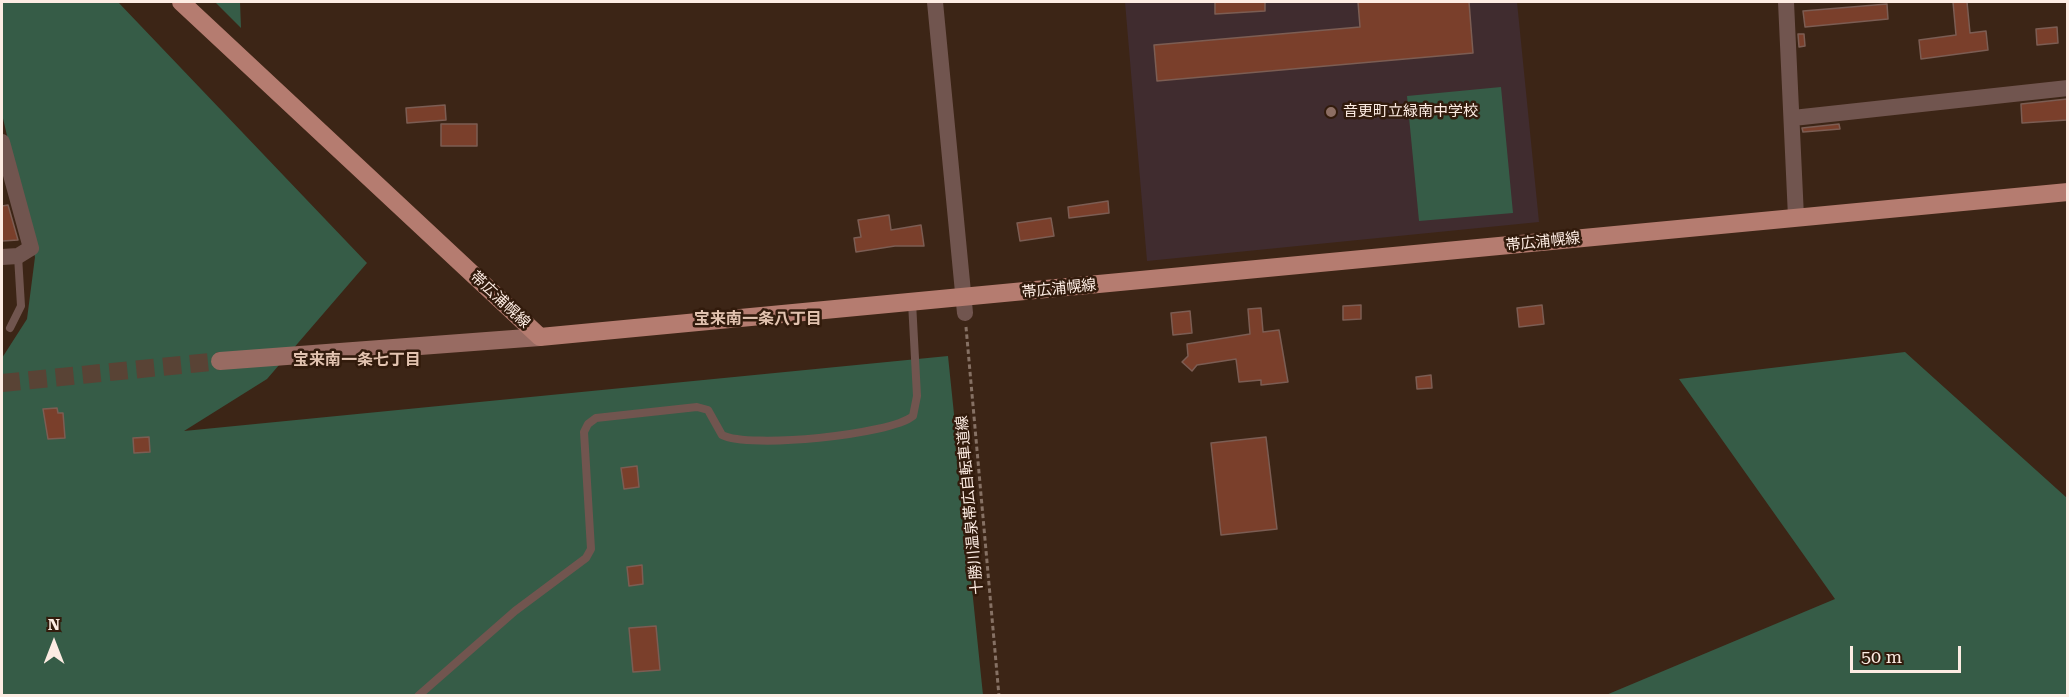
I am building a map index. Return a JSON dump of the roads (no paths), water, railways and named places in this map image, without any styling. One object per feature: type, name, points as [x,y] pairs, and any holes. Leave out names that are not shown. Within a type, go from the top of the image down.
[{"type":"main road","name":"帯広浦幌線","points":[[181,2],[540,337],[912,302],[964,306],[1796,217],[2067,192]]},
{"type":"main road","points":[[220,361],[540,337]]},
{"type":"street","points":[[935,2],[964,306]]},
{"type":"street","points":[[1786,2],[1796,217]]},
{"type":"street","points":[[1793,117],[2067,88]]},
{"type":"street","points":[[2,146],[31,248],[10,257]]},
{"type":"lane","points":[[10,257],[21,306],[10,328]]},
{"type":"lane","points":[[418,696],[515,611],[586,558],[591,549],[584,449],[584,432],[588,424],[596,418],[698,407],[708,410],[722,435],[741,441],[799,440],[888,428],[907,422],[914,416],[916,396],[912,302]]},
{"type":"tunnel","points":[[2,383],[220,361]]},
{"type":"place","name":"音更町立緑南中学校","points":[[1331,112]]},
{"type":"district","name":"宝来南一条八丁目","points":[[758,319]]},
{"type":"district","name":"宝来南一条七丁目","points":[[357,360]]}]
